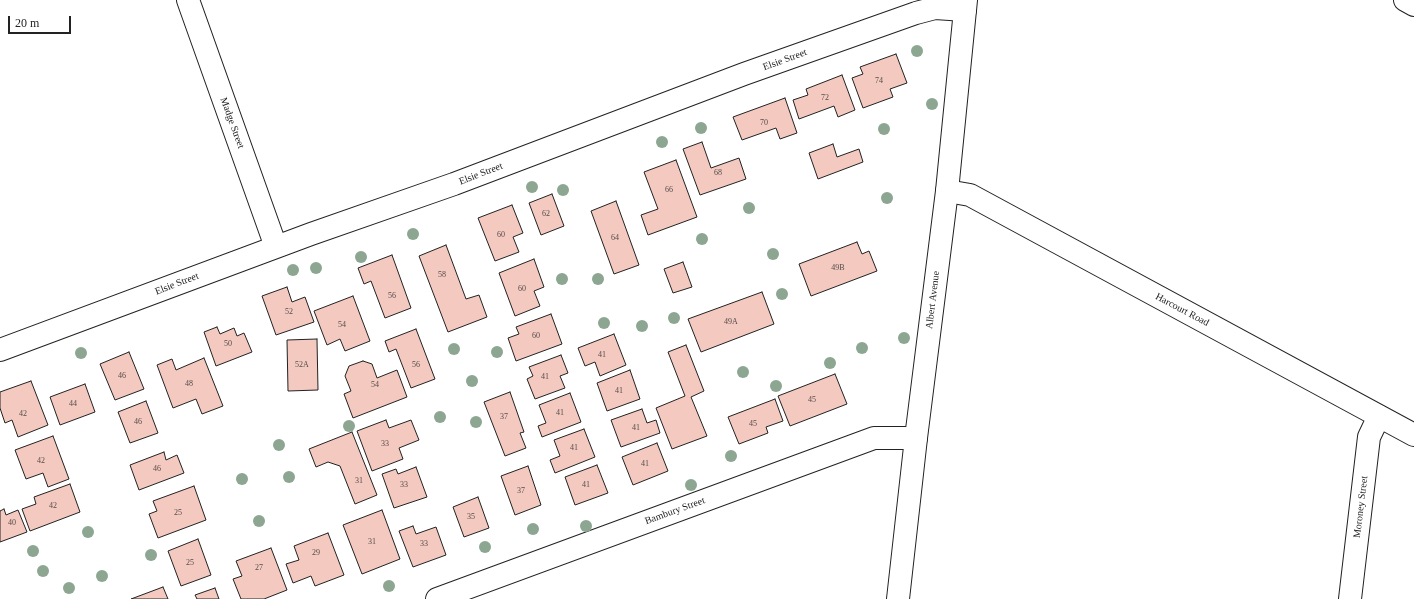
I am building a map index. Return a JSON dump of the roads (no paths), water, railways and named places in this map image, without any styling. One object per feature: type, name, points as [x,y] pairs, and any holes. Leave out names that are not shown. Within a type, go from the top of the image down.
[{"type":"street","name":"Madge Street","points":[[188,0],[276,247]]},
{"type":"street","points":[[1404,0],[1414,5]]},
{"type":"street","name":"Elsie Street","points":[[0,350],[276,247],[454,184],[744,74],[916,13],[935,8],[965,5]]},
{"type":"street","name":"Albert Avenue","points":[[898,599],[916,438],[947,191],[965,5]]},
{"type":"street","name":"Harcourt Road","points":[[947,191],[970,195],[1414,435]]},
{"type":"street","name":"Moroney Street","points":[[1350,599],[1370,438],[1379,416]]},
{"type":"street","name":"Bambury Street","points":[[437,599],[874,438],[916,438]]}]
